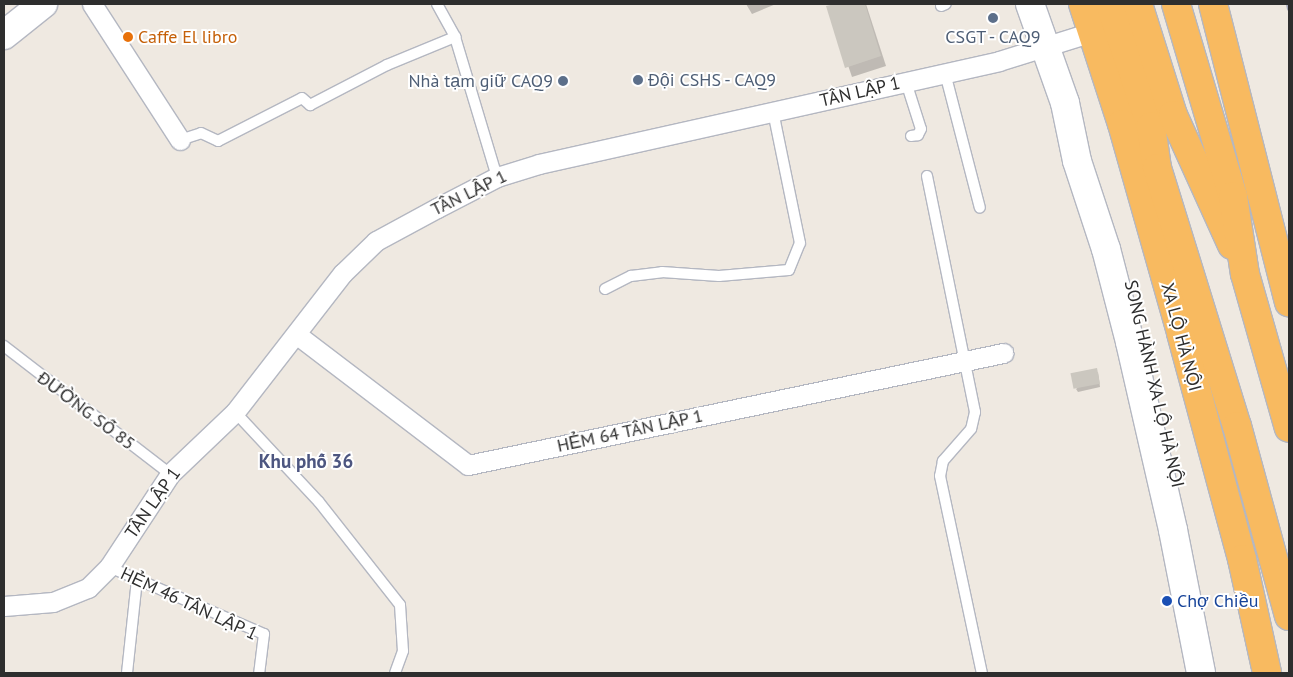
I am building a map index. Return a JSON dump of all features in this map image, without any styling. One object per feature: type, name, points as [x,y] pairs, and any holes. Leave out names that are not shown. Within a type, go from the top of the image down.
[{"type":"highway","name":"XA LỘ HÀ NỘI","points":[[1083,4],[1122,124],[1242,559],[1267,673]]},
{"type":"highway","points":[[1110,4],[1162,120],[1245,274]]},
{"type":"highway","points":[[1138,4],[1162,120],[1157,168]]},
{"type":"highway","points":[[1176,4],[1233,196],[1245,274],[1289,428]]},
{"type":"highway","points":[[1213,4],[1289,302]]},
{"type":"highway","points":[[1122,124],[1157,168]]},
{"type":"highway","name":"XA LỘ HÀ NỘI","points":[[1157,168],[1237,426],[1289,616]]},
{"type":"highway","points":[[1180,334],[1196,298]]},
{"type":"main road","points":[[4,35],[43,4]]},
{"type":"main road","name":"SONG HÀNH XA LỘ HÀ NỘI","points":[[1030,4],[1065,103],[1077,161],[1106,249],[1149,419],[1201,673]]},
{"type":"main road","name":"SONG HÀNH XA LỘ HÀ NỘI","points":[[1065,103],[1092,157],[1111,210],[1140,314],[1192,550],[1216,673]]},
{"type":"street","points":[[92,4],[180,140]]},
{"type":"street","name":"TÂN LẬP 1","points":[[4,606],[53,602],[88,588],[109,567],[170,474],[235,412],[343,273],[376,241],[497,177],[539,164],[945,73],[1092,32]]},
{"type":"street","name":"HẺM 64 TÂN LẬP 1","points":[[296,334],[468,465],[1003,353]]},
{"type":"lane","points":[[437,4],[455,37],[497,177]]},
{"type":"lane","points":[[180,140],[201,133],[218,140],[302,98],[310,105],[387,65],[455,37]]},
{"type":"lane","points":[[945,73],[980,208]]},
{"type":"lane","points":[[906,82],[921,129],[918,135],[911,136]]},
{"type":"lane","points":[[605,289],[638,275],[662,272],[719,276],[789,270],[800,243],[773,111]]},
{"type":"lane","points":[[927,176],[976,412],[971,429],[943,461],[940,476],[982,673]]},
{"type":"lane","name":"ĐƯỜNG SỐ 85","points":[[4,346],[170,474]]},
{"type":"lane","points":[[235,412],[319,502],[400,605],[403,651],[395,673]]},
{"type":"lane","name":"HẺM 46 TÂN LẬP 1","points":[[109,567],[264,634],[259,673]]},
{"type":"lane","points":[[127,673],[137,580]]},
{"type":"building","points":[[835,4],[865,4],[881,56],[845,68],[826,6]]},
{"type":"building","points":[[1097,368],[1100,384],[1074,389],[1070,373]]},
{"type":"railway","points":[[1288,4],[1289,9]]},
{"type":"place","name":"CSGT - CAQ9","points":[[993,18]]},
{"type":"place","name":"Caffe El libro","points":[[128,37]]},
{"type":"place","name":"Đội CSHS - CAQ9","points":[[638,80]]},
{"type":"place","name":"Nhà tạm giữ CAQ9","points":[[563,81]]},
{"type":"place","name":"Chợ Chiều","points":[[1167,601]]},
{"type":"district","name":"Khu phố 36","points":[[306,462]]}]
